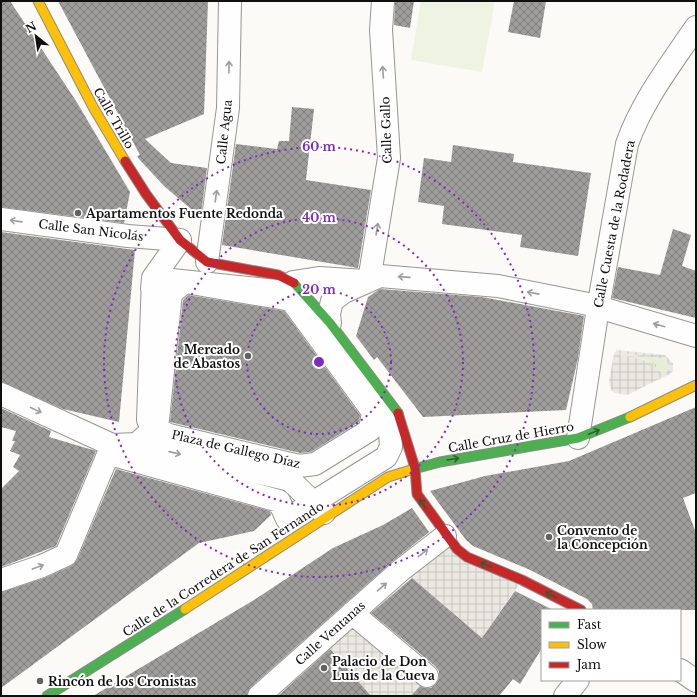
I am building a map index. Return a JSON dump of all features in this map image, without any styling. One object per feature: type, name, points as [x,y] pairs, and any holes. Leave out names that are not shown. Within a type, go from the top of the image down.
[{"type":"street","name":"Calle Trillo","points":[[38,1],[93,107],[117,148],[146,194],[180,240]]},
{"type":"street","name":"Calle Agua","points":[[207,262],[228,108],[230,1]]},
{"type":"street","name":"Calle Gallo","points":[[369,281],[389,158],[381,30],[383,1]]},
{"type":"street","name":"Calle Cuesta de la Rodadera","points":[[578,438],[598,308],[627,144],[632,129],[648,98],[696,26]]},
{"type":"street","name":"Calle San Nicolás","points":[[1,219],[128,236],[180,240]]},
{"type":"street","points":[[137,444],[153,278],[180,240],[207,262],[278,275],[293,282],[330,324],[398,413],[415,468],[417,494],[445,536],[461,554],[522,580],[578,609]]},
{"type":"street","points":[[330,324],[329,314],[332,301],[344,292],[380,276],[498,286],[598,308],[696,336]]},
{"type":"street","name":"Plaza de Gallego Díaz","points":[[153,278],[294,293],[389,420],[391,447],[386,457],[321,509],[287,519],[279,501],[113,455],[137,444],[154,428],[169,435],[299,466],[315,464],[370,430],[374,412],[291,300],[185,282],[171,293],[158,420],[148,420],[153,278]]},
{"type":"street","points":[[293,282],[319,278],[369,281]]},
{"type":"street","name":"Calle Cruz de Hierro","points":[[415,468],[440,462],[578,438],[641,413],[696,385]]},
{"type":"street","points":[[1,394],[112,445],[66,555],[42,566],[1,580]]},
{"type":"street","name":"Plaza de Gallego Díaz","points":[[112,445],[137,444],[290,480],[321,509]]},
{"type":"street","name":"Calle de la Corredera de San Fernando","points":[[47,696],[321,509],[388,477],[415,468]]},
{"type":"street","name":"Calle Ventanas","points":[[259,696],[401,570],[445,536]]},
{"type":"street","points":[[352,613],[428,676]]},
{"type":"street","points":[[681,671],[696,681]]},
{"type":"street","points":[[565,696],[577,681]]},
{"type":"green space","points":[[421,1],[495,1],[482,72],[411,60]]},
{"type":"green space","points":[[620,353],[664,359],[670,366],[668,371],[663,374],[645,360],[632,356],[621,357]]},
{"type":"shaded area","points":[[617,350],[665,355],[673,363],[673,371],[670,374],[627,395],[615,393],[611,390],[609,381],[614,353]],"holes":[[[620,353],[664,359],[670,366],[668,371],[663,374],[649,362],[632,356],[621,357]]]},
{"type":"shaded area","points":[[434,536],[524,577],[482,638],[406,573]]},
{"type":"shaded area","points":[[352,613],[425,680],[411,696],[371,696],[326,644]]},
{"type":"building","points":[[1,1],[10,1],[76,101],[130,192],[124,223],[1,207]]},
{"type":"building","points":[[58,1],[208,1],[204,114],[145,139],[171,163],[207,168],[201,214],[198,215],[164,186],[139,159],[137,156],[140,155]]},
{"type":"building","points":[[395,1],[414,1],[410,28],[394,25]]},
{"type":"building","points":[[514,1],[546,1],[540,38],[508,32]]},
{"type":"building","points":[[292,107],[314,109],[306,180],[371,190],[358,268],[222,245],[236,144],[277,149],[279,141],[289,141]]},
{"type":"building","points":[[453,145],[514,154],[513,162],[591,173],[578,256],[520,247],[522,235],[442,224],[444,206],[418,202],[424,158],[451,162]]},
{"type":"building","points":[[673,229],[691,235],[682,266],[696,271],[696,318],[612,298],[618,267],[660,275]]},
{"type":"building","points":[[1,232],[135,250],[119,422],[63,409],[1,382]]},
{"type":"building","points":[[380,289],[482,297],[584,316],[578,358],[566,410],[423,417],[377,357],[374,360],[356,336],[368,297]]},
{"type":"building","name":"Mercado de Abastos","points":[[188,295],[284,311],[360,415],[359,422],[311,452],[300,453],[170,422],[183,300]]},
{"type":"building","points":[[696,407],[696,493],[683,498],[696,533],[696,610],[593,609],[592,604],[587,599],[528,569],[473,546],[466,540],[430,491],[485,476],[569,461]]},
{"type":"building","points":[[1,408],[51,431],[49,437],[96,451],[56,546],[1,567],[1,489],[19,471],[13,467],[20,455],[10,451],[15,441],[12,441],[16,431],[1,427]]},
{"type":"building","points":[[116,469],[270,511],[271,515],[254,531],[199,543],[1,688],[1,592],[47,577],[71,566],[77,560]]},
{"type":"building","points":[[412,508],[429,532],[393,561],[251,687],[247,696],[93,696],[254,600],[333,548],[383,525]]},
{"type":"building","points":[[412,578],[482,638],[515,591],[551,609],[541,609],[541,650],[520,684],[513,679],[499,696],[411,696],[420,686],[431,688],[436,684],[439,678],[439,671],[435,666],[371,613]]},
{"type":"building","name":"Palacio de Don Luis de la Cueva","points":[[330,649],[371,696],[278,696]]},
{"type":"traffic: fast","points":[[294,283],[330,323],[398,413]]},
{"type":"traffic: fast","points":[[414,469],[440,462],[578,438],[630,417]]},
{"type":"traffic: fast","points":[[47,696],[185,609]]},
{"type":"traffic: slow","points":[[38,1],[93,107],[125,161]]},
{"type":"traffic: slow","points":[[630,417],[696,385]]},
{"type":"traffic: slow","points":[[185,609],[388,477],[414,469]]},
{"type":"traffic: jam","points":[[125,161],[146,194],[180,240],[207,262],[278,275],[294,283]]},
{"type":"traffic: jam","points":[[398,413],[415,468],[417,494],[457,549],[467,557],[522,580],[579,609]]},
{"type":"place","name":"Apartamentos Fuente Redonda","points":[[78,213]]},
{"type":"place","name":"Mercado de Abastos","points":[[248,356]]},
{"type":"place","name":"Convento de la Concepción","points":[[549,537]]},
{"type":"place","name":"Palacio de Don Luis de la Cueva","points":[[324,668]]},
{"type":"place","name":"Rincón de los Cronistas","points":[[40,681]]}]
